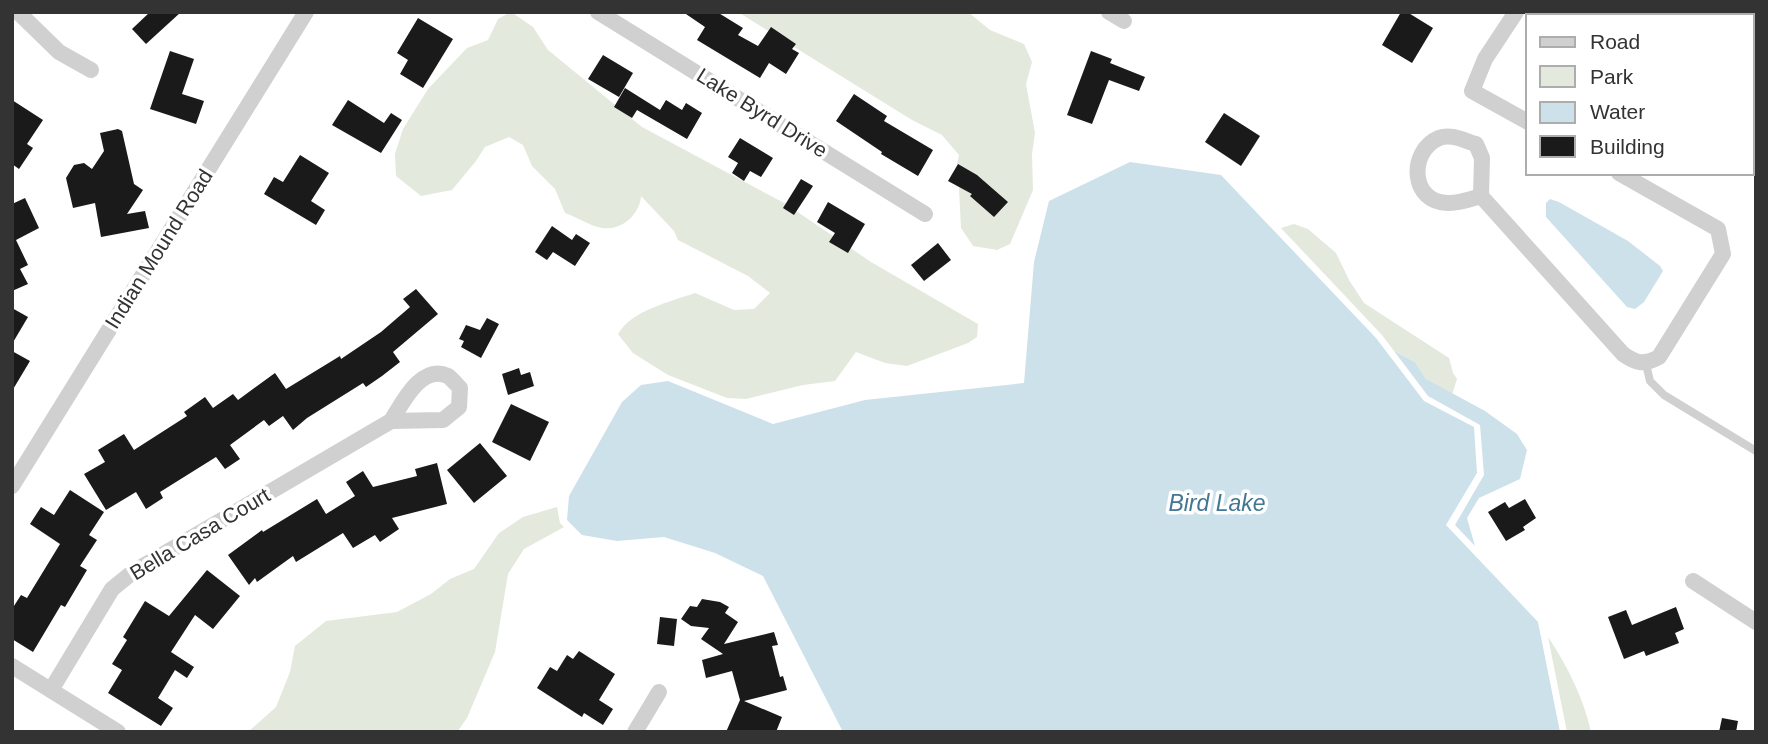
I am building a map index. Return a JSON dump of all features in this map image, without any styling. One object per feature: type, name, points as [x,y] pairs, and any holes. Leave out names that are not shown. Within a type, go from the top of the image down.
[{"type":"street","points":[[18,12],[59,52],[91,70]]},
{"type":"street","name":"Indian Mound Road","points":[[12,486],[306,12]]},
{"type":"street","name":"Lake Byrd Drive","points":[[598,12],[925,214]]},
{"type":"street","points":[[1109,12],[1124,21]]},
{"type":"street","points":[[1516,12],[1485,59],[1472,91],[1526,121]]},
{"type":"street","points":[[1481,196],[1447,203],[1430,198],[1420,188],[1417,173],[1423,152],[1440,138],[1457,137],[1476,145],[1482,158],[1481,196],[1623,354],[1635,363],[1646,364],[1659,357],[1723,254],[1718,229],[1623,175]]},
{"type":"street","name":"Bella Casa Court","points":[[51,690],[112,589],[133,572],[391,421]]},
{"type":"street","points":[[1693,581],[1756,622]]},
{"type":"street","points":[[12,666],[118,732]]},
{"type":"street","points":[[635,732],[659,692]]},
{"type":"lane","points":[[1646,364],[1650,381],[1664,395],[1756,452]]},
{"type":"green space","points":[[511,12],[533,27],[548,50],[642,127],[786,204],[871,262],[978,324],[977,337],[907,366],[885,363],[856,352],[835,381],[803,385],[746,399],[727,398],[668,375],[633,353],[618,334],[632,319],[652,308],[695,293],[734,310],[754,309],[770,293],[748,276],[678,240],[674,231],[641,196],[637,209],[629,220],[616,227],[597,227],[565,213],[555,189],[532,166],[523,145],[509,137],[485,147],[452,190],[421,196],[396,176],[395,154],[403,129],[428,89],[467,48],[488,40],[498,19]]},
{"type":"green space","points":[[738,12],[968,12],[990,30],[1024,44],[1032,62],[1026,84],[1035,133],[1032,154],[1033,190],[1010,244],[997,250],[973,246],[961,228],[959,188],[964,175],[957,164],[959,155],[942,135],[912,120]]},
{"type":"green space","points":[[1294,224],[1308,229],[1336,253],[1364,303],[1449,358],[1457,379],[1452,395],[1426,379],[1415,362],[1394,351],[1281,228]]},
{"type":"green space","points":[[557,507],[560,523],[564,527],[524,549],[508,574],[495,652],[467,718],[457,732],[248,732],[276,707],[290,672],[295,646],[326,621],[397,612],[431,594],[450,579],[474,569],[499,533],[523,517]]},
{"type":"green space","points":[[1548,637],[1574,683],[1591,732],[1567,732]]},
{"type":"water","name":"Bird Lake","points":[[1130,162],[1221,175],[1376,338],[1424,401],[1474,427],[1477,473],[1446,525],[1538,622],[1560,732],[843,732],[763,576],[715,553],[664,537],[617,541],[582,535],[567,520],[569,496],[622,402],[641,385],[668,381],[773,424],[865,400],[1024,383],[1034,262],[1049,201]]},
{"type":"water","points":[[1550,199],[1628,241],[1660,266],[1663,271],[1644,302],[1635,309],[1627,307],[1546,217],[1546,203]]},
{"type":"water","points":[[1394,351],[1415,362],[1426,379],[1485,411],[1517,434],[1527,450],[1520,479],[1479,498],[1467,518],[1475,546],[1455,525],[1484,475],[1480,425],[1428,396]]},
{"type":"building","points":[[150,12],[181,12],[146,44],[132,29]]},
{"type":"building","points":[[683,12],[717,12],[743,28],[738,35],[758,46],[771,27],[796,44],[792,49],[799,53],[786,74],[769,63],[760,78],[697,40],[705,27]]},
{"type":"building","points":[[1401,12],[1407,12],[1433,28],[1412,63],[1382,45]]},
{"type":"building","points":[[418,18],[453,39],[423,88],[400,74],[408,60],[397,53]]},
{"type":"building","points":[[170,51],[194,59],[182,94],[204,101],[196,124],[150,109]]},
{"type":"building","points":[[1091,51],[1112,59],[1110,63],[1145,77],[1139,91],[1109,80],[1092,124],[1067,115]]},
{"type":"building","points":[[603,55],[633,73],[619,97],[588,79]]},
{"type":"building","points":[[625,88],[660,110],[666,100],[682,110],[686,103],[702,113],[687,139],[637,110],[632,118],[614,107]]},
{"type":"building","points":[[854,94],[887,116],[884,121],[933,150],[918,176],[881,154],[882,152],[836,121]]},
{"type":"building","points":[[12,100],[43,120],[27,144],[33,148],[19,169],[12,164]]},
{"type":"building","points":[[348,100],[384,123],[391,113],[402,120],[381,153],[332,125]]},
{"type":"building","points":[[1224,113],[1260,136],[1241,166],[1205,142]]},
{"type":"building","points":[[118,129],[122,131],[134,184],[143,190],[127,214],[145,211],[149,228],[101,237],[95,203],[73,208],[66,178],[74,165],[84,163],[92,169],[104,151],[100,133]]},
{"type":"building","points":[[740,138],[773,158],[761,177],[750,171],[744,181],[732,173],[738,163],[728,157]]},
{"type":"building","points":[[300,155],[329,173],[311,201],[325,210],[316,225],[264,194],[274,177],[283,182]]},
{"type":"building","points":[[958,164],[977,175],[1008,202],[994,217],[970,196],[972,194],[948,181]]},
{"type":"building","points":[[801,179],[813,186],[794,215],[783,208]]},
{"type":"building","points":[[25,198],[39,228],[16,240],[28,265],[20,269],[28,284],[12,291],[12,204]]},
{"type":"building","points":[[828,202],[865,224],[848,253],[829,242],[835,233],[817,222]]},
{"type":"building","points":[[552,226],[572,240],[576,234],[590,243],[575,266],[553,252],[547,260],[535,252]]},
{"type":"building","points":[[938,243],[951,260],[924,281],[911,265]]},
{"type":"building","points":[[416,289],[438,314],[393,352],[400,362],[382,376],[366,387],[363,383],[307,418],[293,430],[283,416],[269,426],[264,420],[230,445],[240,459],[225,469],[216,457],[160,492],[163,498],[146,509],[136,492],[106,510],[84,474],[105,462],[98,450],[124,434],[134,450],[187,416],[184,412],[205,397],[213,408],[233,394],[238,400],[275,373],[286,389],[340,356],[341,359],[381,332],[410,307],[403,299]]},
{"type":"building","points":[[12,308],[28,317],[12,344]]},
{"type":"building","points":[[487,318],[499,324],[481,358],[461,347],[464,341],[459,339],[466,325],[480,330]]},
{"type":"building","points":[[12,351],[30,361],[12,391]]},
{"type":"building","points":[[519,368],[521,375],[530,372],[534,386],[508,395],[502,374]]},
{"type":"building","points":[[511,404],[549,422],[530,461],[492,442]]},
{"type":"building","points":[[480,443],[507,476],[474,503],[447,470]]},
{"type":"building","points":[[437,463],[447,504],[392,518],[399,529],[380,542],[375,535],[353,548],[343,533],[296,562],[293,556],[257,582],[255,578],[249,585],[228,555],[262,530],[263,532],[317,499],[326,514],[355,496],[346,482],[363,471],[373,487],[417,476],[415,469]]},
{"type":"building","points":[[70,490],[104,512],[89,535],[97,540],[80,566],[87,570],[65,607],[61,605],[33,652],[12,639],[12,609],[21,595],[27,598],[60,544],[30,524],[41,507],[54,515]]},
{"type":"building","points":[[1525,499],[1536,518],[1523,527],[1525,530],[1506,541],[1488,512],[1505,502],[1509,508]]},
{"type":"building","points":[[207,570],[240,596],[213,629],[195,615],[171,652],[194,667],[187,678],[175,670],[158,698],[173,708],[161,726],[108,693],[122,670],[112,664],[127,640],[123,637],[145,601],[169,616]]},
{"type":"building","points":[[702,599],[720,602],[729,607],[725,613],[738,622],[724,644],[774,632],[778,645],[772,646],[780,677],[783,676],[787,690],[744,701],[782,717],[776,732],[726,732],[740,700],[732,671],[706,678],[702,660],[723,654],[701,639],[709,628],[691,626],[681,619],[690,606],[697,607]]},
{"type":"building","points":[[1676,607],[1684,629],[1675,633],[1679,643],[1646,656],[1644,651],[1624,659],[1608,617],[1626,610],[1632,625]]},
{"type":"building","points":[[660,617],[677,619],[674,646],[657,644]]},
{"type":"building","points":[[579,651],[615,674],[599,700],[613,709],[603,725],[584,713],[582,717],[537,688],[550,667],[557,671],[567,655],[573,659]]},
{"type":"building","points":[[1722,718],[1738,721],[1736,732],[1719,732]]}]
